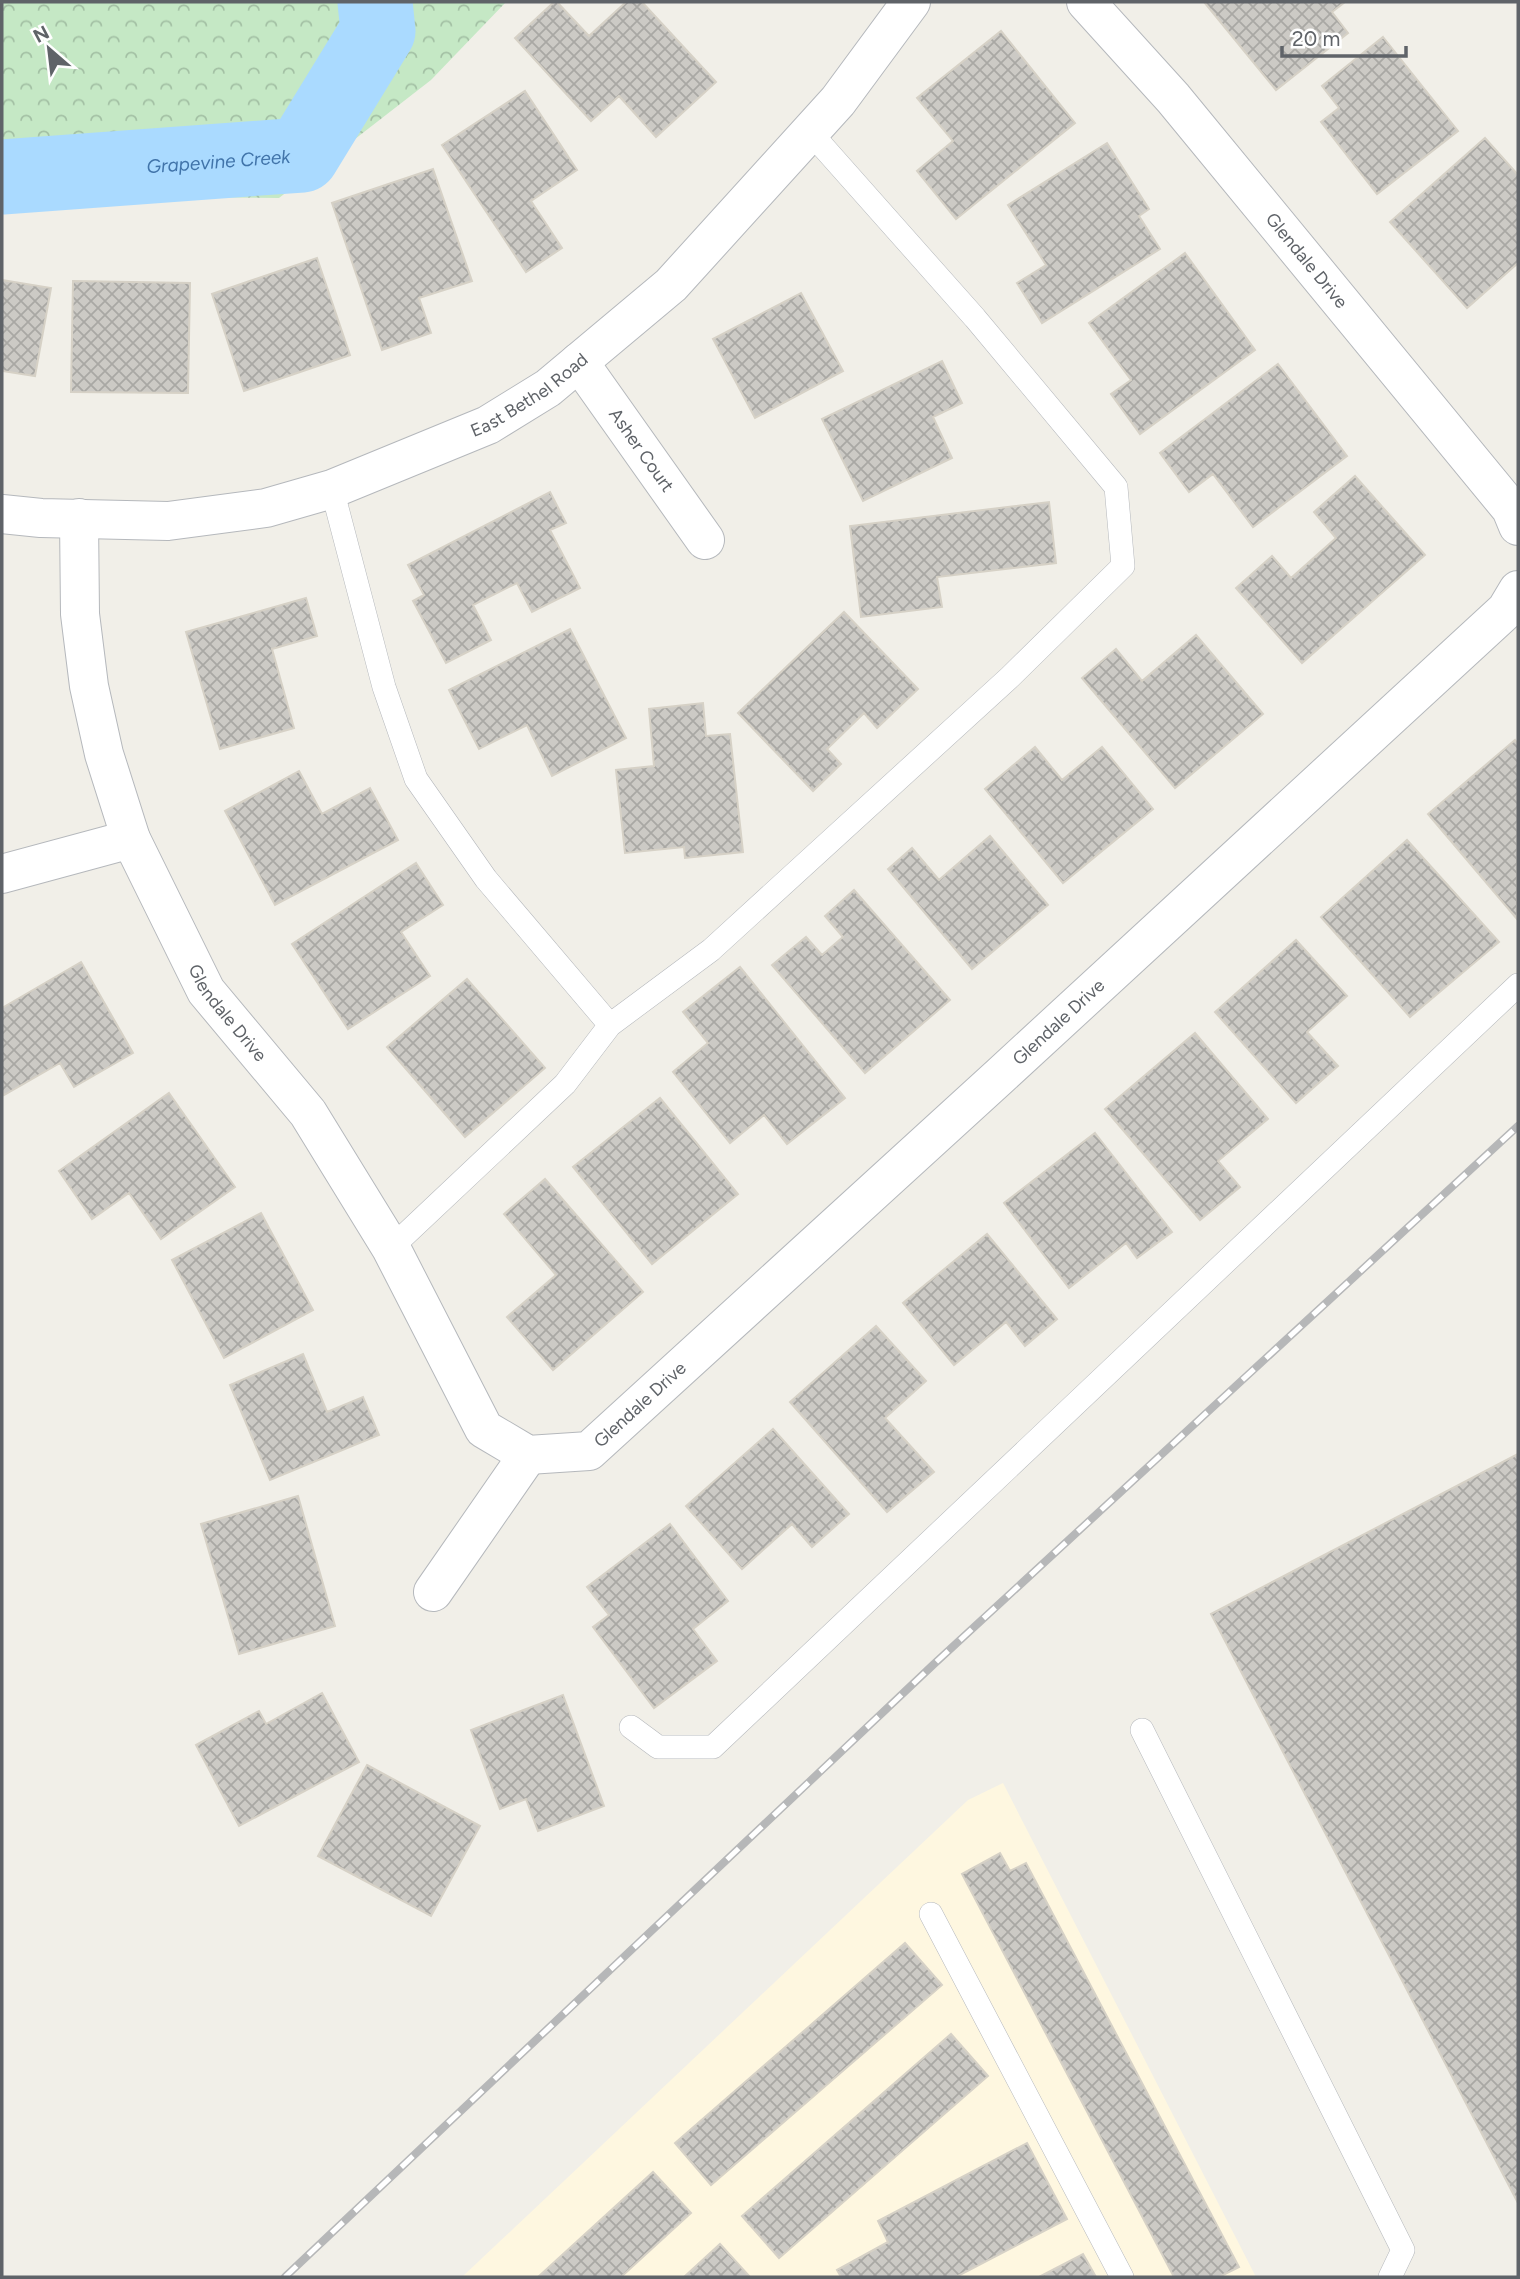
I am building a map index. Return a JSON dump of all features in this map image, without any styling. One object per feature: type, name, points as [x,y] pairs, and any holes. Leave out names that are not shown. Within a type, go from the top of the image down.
[{"type":"street","name":"East Bethel Road","points":[[2,514],[41,518],[168,521],[266,508],[332,489],[488,425],[548,388],[671,285],[838,100],[911,2]]},
{"type":"street","name":"Glendale Drive","points":[[1086,2],[1173,98],[1516,512]]},
{"type":"street","name":"Asher Court","points":[[579,362],[705,540]]},
{"type":"street","name":"Glendale Drive","points":[[79,518],[80,614],[89,685],[104,754],[131,839],[206,991],[308,1113],[391,1248],[485,1429],[528,1455],[589,1451],[1506,610],[1518,590]]},
{"type":"street","points":[[2,874],[131,839]]},
{"type":"street","points":[[433,1592],[528,1455]]},
{"type":"lane","points":[[391,1248],[565,1084],[610,1025],[711,950],[1010,677],[1123,566],[1116,487],[975,318],[810,132]]},
{"type":"lane","points":[[332,489],[384,687],[416,779],[486,879],[610,1025]]},
{"type":"lane","points":[[631,1727],[658,1747],[713,1747],[1518,985]]},
{"type":"lane","points":[[1142,1730],[1403,2250],[1390,2277]]},
{"type":"lane","points":[[931,1914],[1122,2277]]},
{"type":"shaded area","points":[[1003,1783],[1256,2277],[462,2277],[968,1800]]},
{"type":"green space","points":[[2,2],[506,2],[431,80],[279,198],[2,195]]},
{"type":"building","points":[[554,2],[589,36],[626,2],[642,2],[716,82],[656,137],[619,96],[591,121],[515,38]]},
{"type":"building","points":[[1204,2],[1345,2],[1332,12],[1348,33],[1276,90]]},
{"type":"building","points":[[1001,31],[1075,123],[956,219],[917,171],[953,141],[917,98]]},
{"type":"building","points":[[1383,37],[1458,131],[1377,194],[1321,122],[1339,108],[1322,86]]},
{"type":"building","points":[[525,91],[577,170],[531,201],[562,248],[526,272],[442,145]]},
{"type":"building","points":[[1485,138],[1518,175],[1518,263],[1467,308],[1390,222]]},
{"type":"building","points":[[1107,143],[1149,209],[1139,216],[1160,249],[1042,323],[1017,283],[1046,265],[1008,205]]},
{"type":"building","points":[[433,169],[472,281],[419,298],[431,333],[382,350],[332,203]]},
{"type":"building","points":[[1185,253],[1255,350],[1140,434],[1111,394],[1131,380],[1089,323]]},
{"type":"building","points":[[317,258],[350,355],[244,391],[212,294]]},
{"type":"building","points":[[2,280],[51,288],[35,376],[2,371]]},
{"type":"building","points":[[73,281],[190,283],[188,393],[71,392]]},
{"type":"building","points":[[801,293],[843,371],[755,418],[713,339]]},
{"type":"building","points":[[942,361],[962,403],[933,417],[952,458],[863,501],[822,419]]},
{"type":"building","points":[[1278,364],[1347,456],[1253,527],[1213,474],[1189,492],[1160,453]]},
{"type":"building","points":[[1355,476],[1425,555],[1302,663],[1236,588],[1272,556],[1291,578],[1336,538],[1314,512]]},
{"type":"building","points":[[550,492],[566,523],[550,530],[580,588],[532,612],[517,583],[473,605],[491,640],[446,663],[413,601],[424,595],[408,565]]},
{"type":"building","points":[[1049,502],[1056,563],[937,577],[942,607],[861,617],[850,526]]},
{"type":"building","points":[[306,598],[317,636],[272,649],[294,728],[220,749],[186,632]]},
{"type":"building","points":[[844,612],[918,689],[877,728],[864,713],[827,749],[841,764],[813,791],[738,713]]},
{"type":"building","points":[[570,629],[626,738],[552,776],[527,725],[479,749],[449,690]]},
{"type":"building","points":[[1196,635],[1263,714],[1175,788],[1082,678],[1116,649],[1142,681]]},
{"type":"building","points":[[703,703],[706,736],[730,734],[743,852],[685,858],[684,847],[625,853],[616,770],[654,766],[649,709]]},
{"type":"building","points":[[1515,740],[1518,744],[1517,919],[1428,814]]},
{"type":"building","points":[[1035,747],[1062,780],[1102,747],[1153,809],[1063,883],[985,789]]},
{"type":"building","points":[[299,771],[322,814],[370,788],[398,840],[275,905],[225,811]]},
{"type":"building","points":[[990,836],[1048,905],[972,969],[888,869],[912,848],[939,880]]},
{"type":"building","points":[[1407,840],[1499,942],[1410,1017],[1321,917]]},
{"type":"building","points":[[416,863],[443,905],[401,932],[430,976],[348,1029],[292,944]]},
{"type":"building","points":[[854,890],[950,1000],[865,1073],[772,965],[806,937],[822,955],[843,937],[825,916]]},
{"type":"building","points":[[1296,940],[1347,996],[1307,1032],[1338,1066],[1296,1103],[1215,1012]]},
{"type":"building","points":[[81,962],[133,1053],[74,1087],[60,1063],[4,1095],[2,1008]]},
{"type":"building","points":[[740,967],[845,1098],[787,1144],[764,1115],[730,1143],[673,1072],[708,1043],[683,1012]]},
{"type":"building","points":[[467,979],[545,1068],[465,1137],[387,1047]]},
{"type":"building","points":[[1195,1033],[1268,1119],[1218,1161],[1240,1187],[1200,1220],[1105,1109]]},
{"type":"building","points":[[169,1093],[235,1187],[161,1239],[129,1193],[92,1219],[59,1171]]},
{"type":"building","points":[[660,1098],[738,1194],[652,1264],[573,1167]]},
{"type":"building","points":[[1095,1133],[1172,1232],[1137,1258],[1126,1243],[1069,1288],[1004,1203]]},
{"type":"building","points":[[545,1179],[643,1292],[553,1370],[507,1317],[556,1275],[504,1214]]},
{"type":"building","points":[[261,1213],[313,1310],[224,1358],[172,1260]]},
{"type":"building","points":[[987,1234],[1057,1319],[1025,1346],[1006,1322],[954,1365],[903,1303]]},
{"type":"building","points":[[876,1326],[926,1381],[885,1418],[934,1472],[887,1512],[790,1402]]},
{"type":"building","points":[[303,1354],[327,1412],[363,1397],[379,1435],[270,1480],[230,1385]]},
{"type":"building","points":[[773,1429],[849,1514],[812,1547],[792,1524],[742,1569],[686,1506]]},
{"type":"building","points":[[1518,1454],[1518,2203],[1211,1614]]},
{"type":"building","points":[[298,1496],[335,1626],[239,1654],[201,1524]]},
{"type":"building","points":[[670,1524],[728,1601],[693,1629],[717,1661],[654,1708],[593,1627],[609,1615],[587,1587]]},
{"type":"building","points":[[322,1693],[359,1762],[239,1826],[196,1745],[259,1711],[266,1724]]},
{"type":"building","points":[[563,1695],[604,1806],[538,1831],[526,1799],[500,1809],[471,1730]]},
{"type":"building","points":[[367,1765],[480,1826],[431,1916],[318,1856]]},
{"type":"building","points":[[1000,1853],[1010,1871],[1026,1863],[1239,2267],[1219,2277],[1174,2277],[962,1874]]},
{"type":"building","points":[[905,1943],[942,1985],[711,2185],[675,2143]]},
{"type":"building","points":[[951,2034],[988,2076],[779,2258],[742,2216]]},
{"type":"building","points":[[1027,2143],[1067,2219],[956,2277],[841,2277],[837,2270],[888,2242],[878,2221]]},
{"type":"building","points":[[653,2172],[691,2213],[621,2277],[538,2277]]},
{"type":"building","points":[[720,2244],[750,2277],[684,2277]]},
{"type":"building","points":[[1083,2254],[1096,2277],[1039,2277]]},
{"type":"waterway","name":"Grapevine Creek","points":[[2,177],[302,155],[378,31],[375,2]]},
{"type":"railway","points":[[285,2277],[934,1664],[1518,1126]]}]
